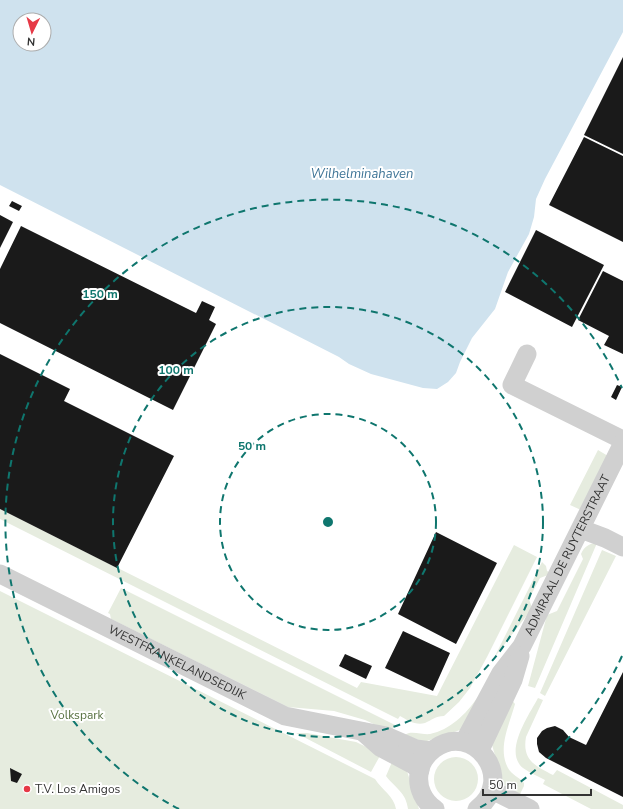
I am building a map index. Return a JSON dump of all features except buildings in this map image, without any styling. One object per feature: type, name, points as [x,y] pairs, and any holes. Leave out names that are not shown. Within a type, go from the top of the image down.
[{"type":"street","points":[[527,354],[512,385],[623,444]]},
{"type":"street","name":"ADMIRAAL DE RUYTERSTRAAT","points":[[472,746],[501,673],[522,646],[623,444]]},
{"type":"street","points":[[581,529],[623,547]]},
{"type":"street","name":"WESTFRANKELANDSEDIJK","points":[[0,574],[285,716],[386,736],[416,749],[430,751]]},
{"type":"street","points":[[362,731],[380,747],[412,764],[420,770]]},
{"type":"street","points":[[433,808],[426,801],[420,786],[420,770],[430,751],[446,743],[455,742],[472,746],[490,763],[492,771],[492,788],[486,800],[485,808]]},
{"type":"street","points":[[492,788],[500,794],[530,809]]},
{"type":"green space","points":[[598,450],[608,456],[581,510],[570,505]]},
{"type":"green space","points":[[0,509],[357,688],[361,682],[437,696],[514,545],[537,557],[470,688],[459,702],[444,716],[436,717],[425,723],[418,724],[400,716],[398,719],[0,519]]},
{"type":"green space","points":[[597,543],[535,688],[528,686],[547,615],[557,611],[583,559],[581,554],[584,549],[589,545]]},
{"type":"green space","points":[[602,550],[616,556],[545,696],[540,693]]},
{"type":"green space","points":[[542,562],[549,572],[548,575],[540,578],[529,599],[532,608],[531,610],[494,658]]},
{"type":"green space","points":[[121,588],[395,725],[391,732],[365,720],[334,711],[288,707],[111,619],[110,614],[108,613]]},
{"type":"green space","name":"Volkspark","points":[[0,591],[375,779],[393,800],[396,809],[0,809]]},
{"type":"green space","points":[[477,698],[463,729],[424,742],[405,735],[410,733],[430,734],[444,729],[463,715]]},
{"type":"green space","points":[[538,698],[543,700],[526,737],[525,745],[528,757],[531,761],[535,765],[553,775],[557,770],[623,805],[623,809],[591,809],[543,784],[545,780],[523,768],[518,761],[516,753],[517,743],[524,723]]},
{"type":"green space","points":[[512,700],[515,704],[504,744],[504,752],[508,768],[524,783],[519,796],[507,789],[503,783],[492,745]]},
{"type":"green space","points":[[296,733],[307,733],[356,742],[381,754],[371,772]]},
{"type":"green space","points":[[456,757],[468,761],[474,767],[478,779],[474,791],[468,797],[456,801],[444,797],[438,791],[434,779],[438,767],[444,761]]},
{"type":"green space","points":[[392,762],[407,771],[419,809],[408,809],[403,794],[386,776]]},
{"type":"water","name":"Wilhelminahaven","points":[[0,0],[623,0],[623,32],[545,179],[536,199],[534,217],[529,234],[508,272],[495,309],[472,338],[456,373],[448,382],[437,389],[423,388],[371,374],[349,364],[339,357],[0,185]]},
{"type":"place","name":"T.V. Los Amigos","points":[[27,789]]}]
